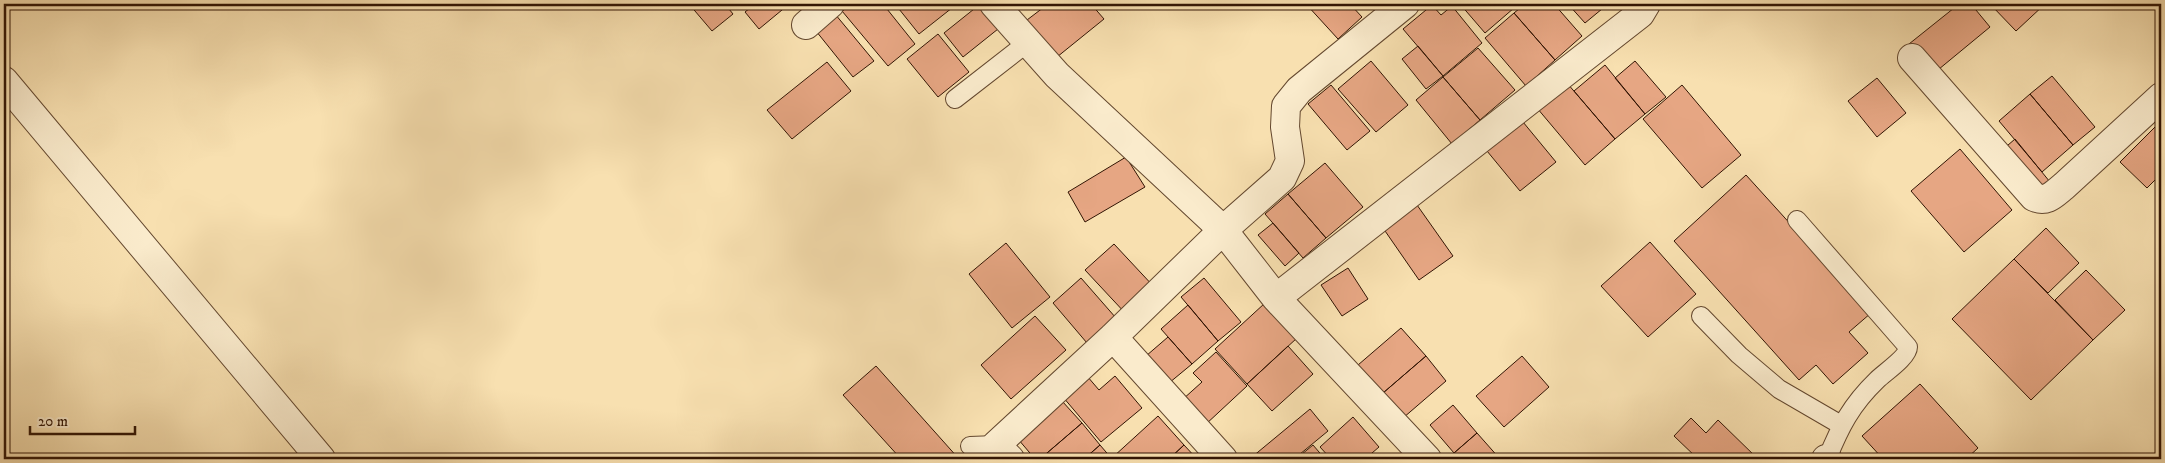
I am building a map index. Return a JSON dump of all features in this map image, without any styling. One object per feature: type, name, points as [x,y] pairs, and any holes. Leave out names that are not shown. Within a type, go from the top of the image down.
[{"type":"street","points":[[806,25],[830,4]]},
{"type":"street","points":[[994,4],[1057,75],[1223,230],[1276,298],[1427,459]]},
{"type":"street","points":[[992,450],[1113,337],[1223,230],[1282,178],[1290,161],[1285,127],[1286,106],[1311,78],[1405,4]]},
{"type":"street","points":[[1276,298],[1640,14],[1646,4]]},
{"type":"street","points":[[1912,58],[2034,197],[2041,200],[2047,199],[2064,186],[2161,97]]},
{"type":"street","points":[[4,81],[321,459]]},
{"type":"street","points":[[1113,337],[1223,459]]},
{"type":"lane","points":[[955,99],[1027,43]]},
{"type":"lane","points":[[1797,220],[1908,347],[1906,354],[1876,382],[1841,425],[1827,459]]},
{"type":"lane","points":[[1701,316],[1739,355],[1779,389],[1841,425]]},
{"type":"building","points":[[689,4],[725,4],[733,14],[712,31]]},
{"type":"building","points":[[755,4],[788,5],[759,29],[745,12]]},
{"type":"building","points":[[852,4],[883,4],[915,44],[888,66],[842,11]]},
{"type":"building","points":[[895,4],[957,4],[919,34]]},
{"type":"building","points":[[1048,4],[1091,4],[1104,19],[1057,57],[1027,20]]},
{"type":"building","points":[[1306,4],[1350,4],[1362,17],[1338,39]]},
{"type":"building","points":[[1460,4],[1511,4],[1514,8],[1485,33]]},
{"type":"building","points":[[1525,4],[1554,4],[1582,36],[1555,60],[1514,13]]},
{"type":"building","points":[[1568,4],[1608,4],[1585,23]]},
{"type":"building","points":[[1959,4],[1971,4],[1990,27],[1933,74],[1909,44]]},
{"type":"building","points":[[1990,4],[2045,4],[2016,31]]},
{"type":"building","points":[[979,5],[998,29],[963,57],[944,33]]},
{"type":"building","points":[[1432,5],[1441,15],[1452,6],[1482,43],[1443,76],[1403,29]]},
{"type":"building","points":[[1514,13],[1555,60],[1526,86],[1485,38]]},
{"type":"building","points":[[835,14],[874,61],[853,77],[816,31]]},
{"type":"building","points":[[938,34],[969,72],[938,97],[907,59]]},
{"type":"building","points":[[1418,46],[1443,76],[1426,89],[1402,59]]},
{"type":"building","points":[[1478,48],[1515,90],[1480,120],[1443,77]]},
{"type":"building","points":[[1371,61],[1408,105],[1376,132],[1338,89]]},
{"type":"building","points":[[1635,61],[1666,97],[1645,114],[1615,78]]},
{"type":"building","points":[[827,62],[851,91],[792,139],[767,110]]},
{"type":"building","points":[[1605,65],[1645,114],[1615,139],[1574,91]]},
{"type":"building","points":[[2052,76],[2095,127],[2073,145],[2030,94]]},
{"type":"building","points":[[1443,77],[1480,120],[1452,144],[1416,100]]},
{"type":"building","points":[[1877,78],[1906,113],[1877,137],[1848,101]]},
{"type":"building","points":[[1567,83],[1615,139],[1585,165],[1537,108]]},
{"type":"building","points":[[1331,85],[1370,131],[1347,150],[1308,104]]},
{"type":"building","points":[[1682,85],[1741,155],[1702,188],[1643,119]]},
{"type":"building","points":[[2030,94],[2073,145],[2042,172],[1999,121]]},
{"type":"building","points":[[2161,121],[2161,186],[2155,180],[2147,188],[2120,162]]},
{"type":"building","points":[[1523,122],[1556,162],[1520,191],[1487,151]]},
{"type":"building","points":[[2015,139],[2050,182],[2036,194],[2000,152]]},
{"type":"building","points":[[1960,149],[2012,210],[1964,252],[1911,191]]},
{"type":"building","points":[[1126,157],[1145,187],[1085,222],[1068,192]]},
{"type":"building","points":[[1325,163],[1363,207],[1326,238],[1288,194]]},
{"type":"building","points":[[1746,175],[1871,313],[1849,332],[1868,353],[1833,384],[1816,365],[1799,380],[1674,241]]},
{"type":"building","points":[[1288,194],[1326,238],[1303,258],[1265,214]]},
{"type":"building","points":[[1417,205],[1453,256],[1419,280],[1383,228]]},
{"type":"building","points":[[1273,223],[1299,253],[1285,266],[1258,235]]},
{"type":"building","points":[[2046,228],[2079,263],[2048,293],[2014,259]]},
{"type":"building","points":[[1650,242],[1696,294],[1648,337],[1601,286]]},
{"type":"building","points":[[1006,243],[1050,297],[1012,328],[969,274]]},
{"type":"building","points":[[1114,244],[1156,289],[1127,315],[1085,270]]},
{"type":"building","points":[[2014,259],[2093,340],[2031,400],[1952,319]]},
{"type":"building","points":[[1348,268],[1368,299],[1342,316],[1321,285]]},
{"type":"building","points":[[2086,270],[2125,310],[2093,340],[2055,300]]},
{"type":"building","points":[[1081,278],[1116,318],[1087,343],[1053,303]]},
{"type":"building","points":[[1204,278],[1241,322],[1218,341],[1181,297]]},
{"type":"building","points":[[1265,303],[1297,338],[1247,384],[1215,349]]},
{"type":"building","points":[[1188,305],[1218,341],[1192,364],[1161,329]]},
{"type":"building","points":[[1035,316],[1066,350],[1011,399],[981,365]]},
{"type":"building","points":[[1401,328],[1426,356],[1383,393],[1358,365]]},
{"type":"building","points":[[1168,337],[1192,364],[1169,383],[1146,356]]},
{"type":"building","points":[[1288,346],[1313,374],[1272,411],[1247,384]]},
{"type":"building","points":[[1216,352],[1247,386],[1205,425],[1182,400],[1202,382],[1193,373]]},
{"type":"building","points":[[1426,356],[1446,381],[1403,418],[1383,393]]},
{"type":"building","points":[[1522,356],[1549,387],[1504,427],[1476,396]]},
{"type":"building","points":[[876,366],[959,459],[901,459],[843,395]]},
{"type":"building","points":[[1087,376],[1099,390],[1115,376],[1142,408],[1101,442],[1063,397]]},
{"type":"building","points":[[1920,384],[1978,448],[1966,459],[1883,459],[1862,436]]},
{"type":"building","points":[[1062,401],[1082,423],[1040,459],[1035,459],[1018,439]]},
{"type":"building","points":[[1453,405],[1477,433],[1454,453],[1430,425]]},
{"type":"building","points":[[1310,409],[1328,431],[1294,459],[1254,459],[1252,457]]},
{"type":"building","points":[[1158,416],[1184,445],[1169,459],[1115,459],[1113,457]]},
{"type":"building","points":[[1353,417],[1379,447],[1365,459],[1331,459],[1320,447]]},
{"type":"building","points":[[1691,418],[1706,433],[1718,420],[1758,459],[1698,459],[1674,436]]},
{"type":"building","points":[[1082,423],[1100,445],[1084,459],[1040,459]]},
{"type":"building","points":[[1477,433],[1500,459],[1459,459],[1454,453]]},
{"type":"building","points":[[1100,445],[1112,459],[1084,459]]},
{"type":"building","points":[[1184,445],[1197,459],[1169,459]]},
{"type":"building","points":[[1313,445],[1325,459],[1296,459]]}]
